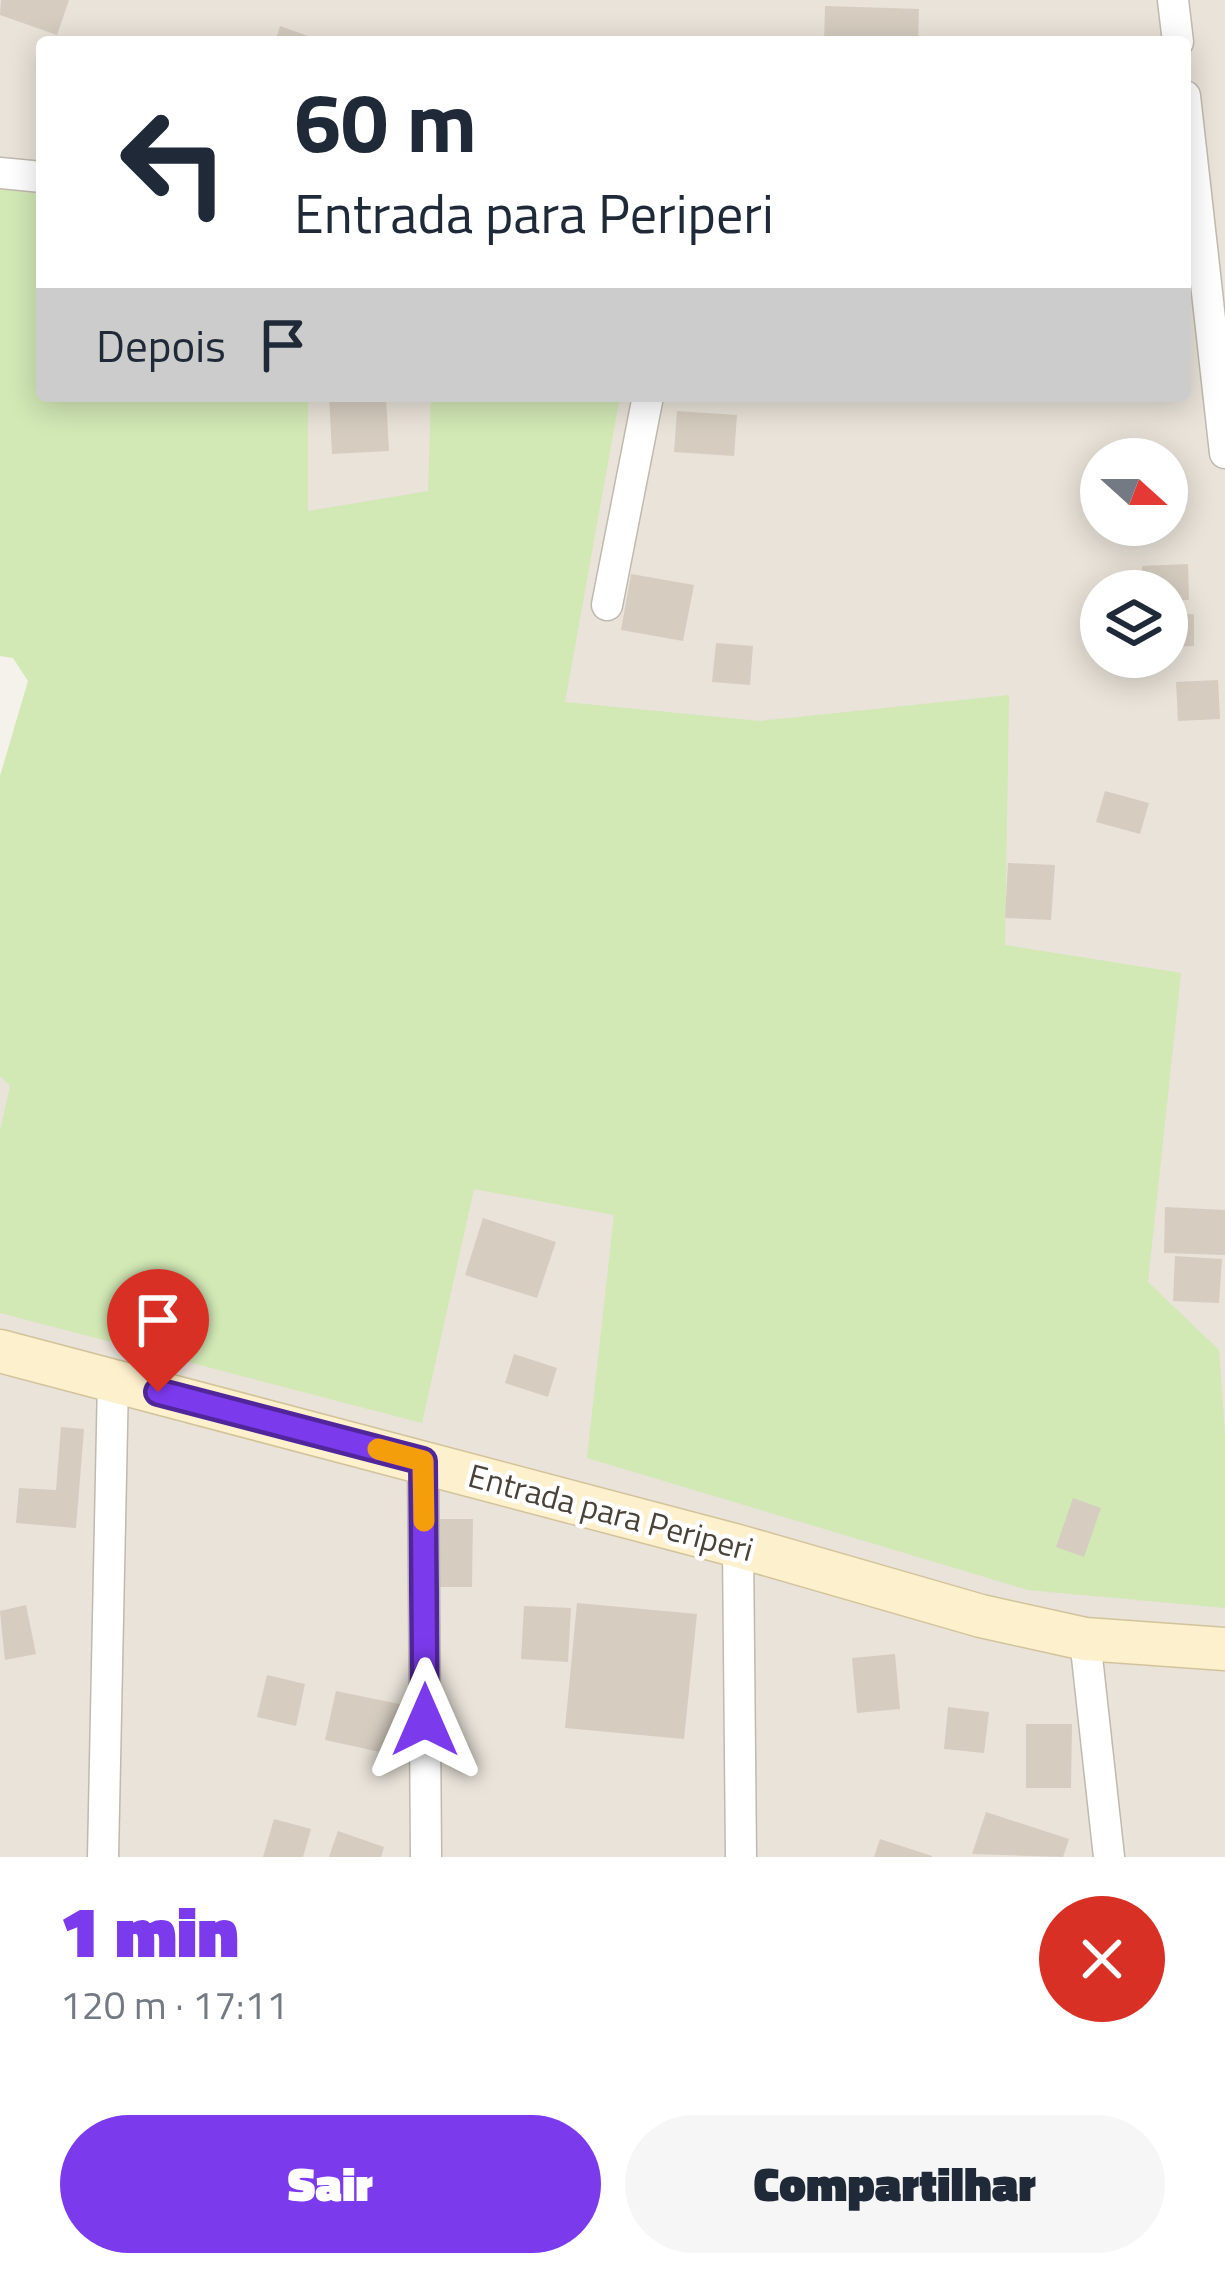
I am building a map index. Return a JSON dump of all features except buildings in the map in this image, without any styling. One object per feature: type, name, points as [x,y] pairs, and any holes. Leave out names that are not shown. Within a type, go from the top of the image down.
[{"type":"main road","name":"Entrada para Periperi","points":[[0,1351],[738,1546],[981,1616],[1085,1639],[1225,1649]]},
{"type":"street","points":[[1173,0],[1177,36]]},
{"type":"street","points":[[0,173],[36,176]]},
{"type":"street","points":[[1191,194],[1225,453]]},
{"type":"street","points":[[607,605],[647,402]]},
{"type":"street","points":[[103,1857],[113,1380]]},
{"type":"street","points":[[423,1461],[426,1857]]},
{"type":"street","points":[[738,1546],[741,1857]]},
{"type":"street","points":[[1085,1639],[1109,1857]]},
{"type":"shaded area","points":[[0,0],[1225,0],[1225,1857],[0,1857],[0,836],[39,653],[0,647]]},
{"type":"green space","points":[[0,189],[36,193],[36,402],[308,402],[308,511],[428,491],[431,402],[619,402],[565,702],[760,721],[1009,695],[1005,945],[1181,973],[1148,1282],[1219,1350],[1225,1435],[1225,1608],[1028,1590],[587,1458],[614,1215],[474,1189],[422,1423],[0,1313],[0,1131],[10,1086],[0,1076],[0,776],[28,681],[13,658],[0,656]]},
{"type":"slow traffic","points":[[378,1449],[423,1461],[424,1521]]},
{"type":"route","points":[[158,1392],[423,1461],[425,1720]]}]
